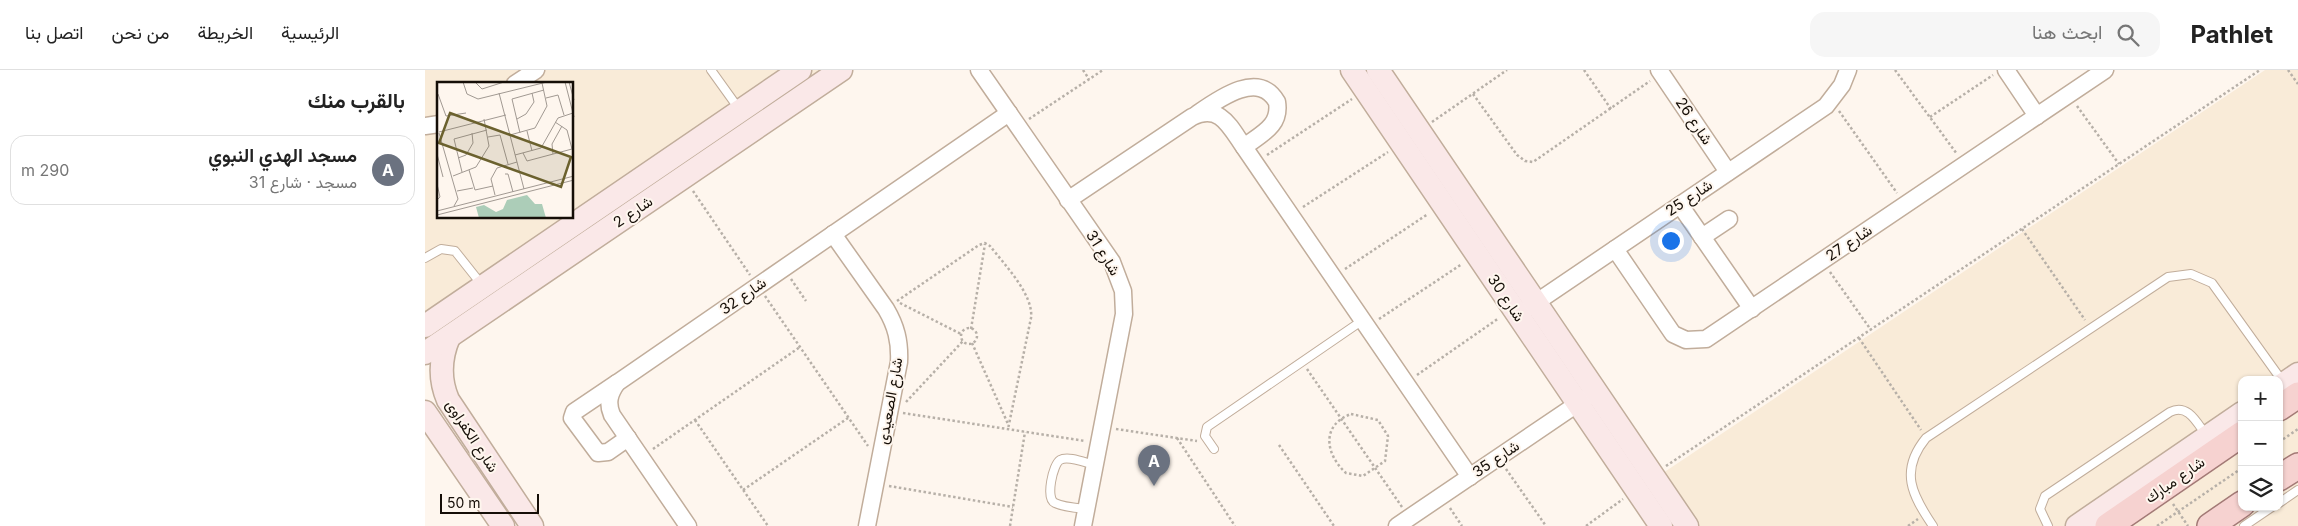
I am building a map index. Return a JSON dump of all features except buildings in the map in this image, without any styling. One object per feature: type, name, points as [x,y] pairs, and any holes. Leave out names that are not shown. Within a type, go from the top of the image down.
[{"type":"main road","points":[[2283,400],[2290,385]]},
{"type":"main road","name":"شارع مبارك","points":[[2108,526],[2238,437]]},
{"type":"main road","points":[[2210,526],[2238,507]]},
{"type":"street","points":[[518,82],[536,70]]},
{"type":"street","name":"شارع 2","points":[[425,326],[800,70]]},
{"type":"street","name":"شارع 2","points":[[425,353],[841,70]]},
{"type":"street","name":"شارع 31","points":[[979,70],[1112,262],[1123,291],[1124,314],[1083,526]]},
{"type":"street","name":"شارع 30","points":[[1378,70],[1443,204],[1476,254],[1522,308]]},
{"type":"street","name":"شارع 25","points":[[1522,308],[1615,249],[1831,100],[1842,85],[1848,70]]},
{"type":"street","points":[[2005,70],[2037,116]]},
{"type":"street","name":"شارع 27","points":[[1615,249],[1668,328],[1679,338],[1693,342],[1706,339],[2105,70]]},
{"type":"street","name":"شارع 26","points":[[1661,72],[1728,172]]},
{"type":"street","name":"شارع 30","points":[[1359,76],[1410,137],[1522,308],[1587,397],[1645,482],[1687,526]]},
{"type":"street","points":[[1068,200],[1241,84],[1254,83],[1265,87],[1277,102],[1276,121],[1244,146]]},
{"type":"street","points":[[1192,117],[1210,113],[1221,117],[1244,146],[1470,477]]},
{"type":"street","name":"شارع 32","points":[[628,438],[608,452],[598,453],[573,418],[574,412],[833,234],[1013,120]]},
{"type":"street","points":[[1679,205],[1752,309]]},
{"type":"street","points":[[598,208],[612,226]]},
{"type":"street","points":[[1702,237],[1729,219]]},
{"type":"street","name":"شارع الصعيدى","points":[[833,234],[891,305],[897,331],[899,352],[893,411],[879,463],[867,526]]},
{"type":"street","name":"شارع الكفراوى","points":[[449,337],[441,366],[446,395],[451,406],[532,526]]},
{"type":"street","points":[[617,383],[610,395],[609,408],[688,526]]},
{"type":"street","points":[[425,411],[446,395]]},
{"type":"street","name":"شارع 35","points":[[1403,522],[1587,397]]},
{"type":"street","name":"شارع الكفراوى","points":[[425,411],[503,526]]},
{"type":"street","points":[[2077,526],[2238,416]]},
{"type":"street","name":"شارع 30","points":[[1645,482],[1661,526]]},
{"type":"lane","points":[[711,70],[740,111]]},
{"type":"lane","points":[[425,258],[441,249],[455,251],[483,286]]},
{"type":"lane","points":[[1933,526],[1915,497],[1911,480],[1913,462],[1926,438],[2168,277],[2184,274],[2199,276],[2217,289],[2290,385]]},
{"type":"lane","points":[[1211,446],[1205,433],[1207,427],[1302,362],[1365,323]]},
{"type":"lane","points":[[2048,526],[2039,509],[2045,496],[2174,410],[2181,409],[2188,412],[2207,437]]},
{"type":"lane","points":[[1086,509],[1054,504],[1050,499],[1049,492],[1056,464],[1059,460],[1065,458],[1095,465]]},
{"type":"lane","points":[[2283,495],[2292,478]]},
{"type":"lane","points":[[2245,526],[2266,511]]},
{"type":"path","points":[[1083,70],[1089,79]]},
{"type":"path","points":[[1013,120],[1103,70]]},
{"type":"path","points":[[1291,215],[1410,137],[1507,70]]},
{"type":"path","points":[[1584,70],[1611,109]]},
{"type":"path","points":[[1895,70],[1965,165]]},
{"type":"path","points":[[1930,118],[1999,70]]},
{"type":"path","points":[[1586,526],[1645,482],[2260,70]]},
{"type":"path","points":[[2288,70],[2298,84]]},
{"type":"path","points":[[1473,94],[1520,159],[1529,162],[1536,160],[1611,109],[1661,72]]},
{"type":"path","points":[[1255,162],[1359,76]]},
{"type":"path","points":[[2069,94],[2119,164]]},
{"type":"path","points":[[1831,100],[1905,205]]},
{"type":"path","points":[[683,178],[879,463]]},
{"type":"path","points":[[1333,277],[1443,204]]},
{"type":"path","points":[[2022,229],[2091,328]]},
{"type":"path","points":[[891,305],[979,245],[985,243]]},
{"type":"path","points":[[971,329],[985,243]]},
{"type":"path","points":[[985,243],[990,246],[1026,294],[1031,307],[1031,318],[1008,427]]},
{"type":"path","points":[[1365,323],[1476,254]]},
{"type":"path","points":[[1823,261],[1871,330]]},
{"type":"path","points":[[783,268],[806,301]]},
{"type":"path","points":[[891,305],[961,334]]},
{"type":"path","points":[[1405,383],[1522,308]]},
{"type":"path","points":[[961,334],[963,330],[971,329]]},
{"type":"path","points":[[971,329],[976,334],[972,343]]},
{"type":"path","points":[[961,334],[963,341]]},
{"type":"path","points":[[1859,338],[1926,438]]},
{"type":"path","points":[[963,341],[972,343]]},
{"type":"path","points":[[893,411],[963,341]]},
{"type":"path","points":[[972,343],[1008,427]]},
{"type":"path","points":[[641,458],[800,347]]},
{"type":"path","points":[[1302,362],[1376,469],[1403,522]]},
{"type":"path","points":[[893,411],[1008,427],[1025,432],[1099,444]]},
{"type":"path","points":[[1355,414],[1374,418],[1387,432],[1388,440],[1385,461],[1376,469],[1363,476],[1348,474],[1332,458],[1329,446],[1335,425],[1341,419],[1355,414]]},
{"type":"path","points":[[743,490],[849,418]]},
{"type":"path","points":[[695,420],[769,526]]},
{"type":"path","points":[[1102,427],[1177,438],[1211,446]]},
{"type":"path","points":[[2283,439],[2298,429]]},
{"type":"path","points":[[1010,526],[1025,432]]},
{"type":"path","points":[[1177,438],[1235,526]]},
{"type":"path","points":[[1279,445],[1334,526]]},
{"type":"path","points":[[1498,458],[1545,526]]},
{"type":"path","points":[[2157,526],[2238,471]]},
{"type":"path","points":[[875,484],[1013,507]]},
{"type":"path","points":[[2162,489],[2188,526]]},
{"type":"path","points":[[1442,496],[1462,526]]},
{"type":"shaded area","points":[[425,70],[820,70],[425,339]]},
{"type":"shaded area","points":[[2265,70],[2298,70],[2298,526],[1673,526],[1645,485]]},
{"type":"place","name":"مسجد الهدي النبوي","points":[[1154,486]]}]
